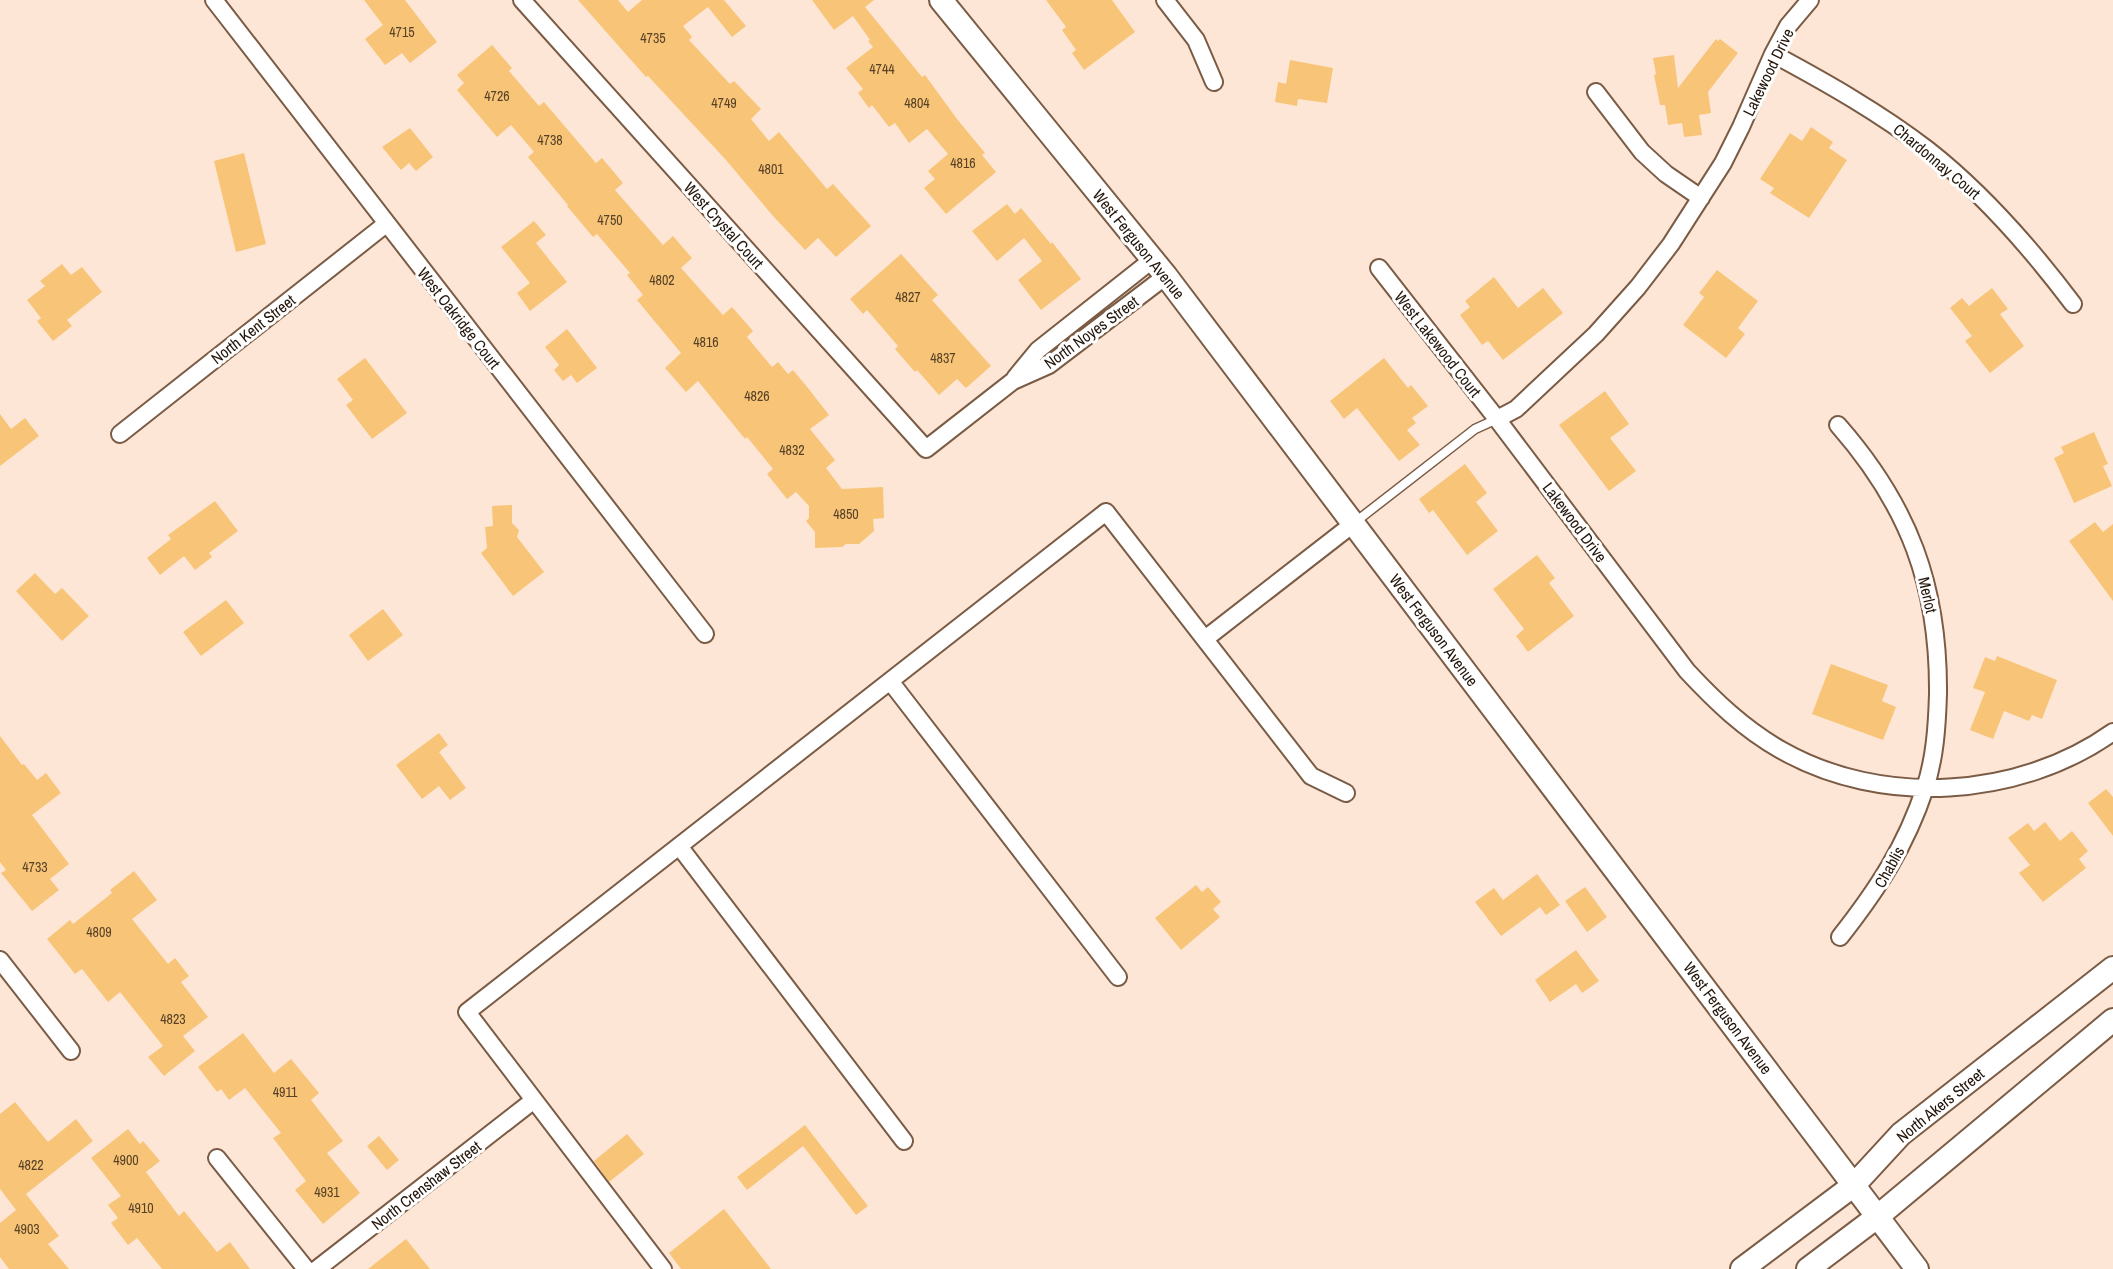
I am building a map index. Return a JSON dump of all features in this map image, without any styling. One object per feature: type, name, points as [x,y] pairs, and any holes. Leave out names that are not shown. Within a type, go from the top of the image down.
[{"type":"street","name":"West Oakridge Court","points":[[214,0],[705,634]]},
{"type":"street","name":"West Crystal Court","points":[[522,0],[926,449]]},
{"type":"street","name":"West Ferguson Avenue","points":[[941,0],[1159,268],[1917,1269]]},
{"type":"street","points":[[1165,0],[1196,39],[1214,82]]},
{"type":"street","name":"Lakewood Drive","points":[[1810,0],[1788,26],[1723,163],[1671,244],[1638,287],[1596,334],[1516,409],[1497,419],[1687,671],[1715,701],[1745,726],[1772,744],[1814,765],[1857,780],[1903,788],[1925,789],[2001,781],[2077,753],[2113,732]]},
{"type":"street","name":"Chardonnay Court","points":[[1773,54],[1859,102],[1930,152],[2022,238],[2073,304]]},
{"type":"street","points":[[1596,92],[1642,152],[1666,174],[1701,198]]},
{"type":"street","name":"North Kent Street","points":[[120,434],[386,224]]},
{"type":"street","name":"North Noyes Street","points":[[926,449],[1013,381],[1049,365],[1159,268]]},
{"type":"street","name":"West Lakewood Court","points":[[1379,268],[1497,419]]},
{"type":"street","name":"Merlot","points":[[1838,425],[1863,453],[1899,511],[1915,548],[1929,591],[1938,665],[1938,715],[1932,764],[1925,789]]},
{"type":"street","points":[[663,1269],[467,1012],[1106,512],[1311,776],[1346,793]]},
{"type":"street","points":[[1204,639],[1353,524]]},
{"type":"street","points":[[890,681],[1118,978]]},
{"type":"street","name":"Chablis","points":[[1840,937],[1872,897],[1897,855],[1925,789]]},
{"type":"street","points":[[679,846],[904,1141]]},
{"type":"street","points":[[0,960],[71,1051]]},
{"type":"street","name":"North Akers Street","points":[[1742,1269],[1854,1185],[1902,1134],[2113,968]]},
{"type":"street","points":[[1808,1269],[1877,1217],[2113,1020]]},
{"type":"street","name":"North Crenshaw Street","points":[[317,1269],[534,1100]]},
{"type":"street","points":[[217,1158],[306,1269]]},
{"type":"lane","points":[[1353,524],[1476,429],[1497,419]]},
{"type":"building","points":[[364,0],[405,0],[437,42],[410,63],[402,53],[385,65],[365,39],[383,25]]},
{"type":"building","points":[[578,0],[618,0],[628,12],[642,0],[724,0],[746,26],[732,37],[708,7],[683,26],[692,37],[689,40],[730,84],[734,81],[761,109],[751,119],[769,141],[779,132],[827,189],[833,184],[871,226],[836,257],[818,238],[805,250],[726,160],[648,76],[646,77]]},
{"type":"building","points":[[812,0],[874,0],[865,7],[922,77],[925,75],[985,153],[982,155],[996,172],[946,214],[924,188],[935,179],[928,171],[948,154],[927,129],[909,143],[895,123],[889,127],[872,105],[869,108],[858,93],[863,89],[846,68],[873,47],[868,41],[870,40],[853,16],[834,30]]},
{"type":"building","points":[[1046,0],[1112,0],[1135,32],[1084,70],[1072,53],[1076,50],[1062,30],[1066,27]]},
{"type":"building","points":[[1716,39],[1718,41],[1720,39],[1738,53],[1708,92],[1711,113],[1699,115],[1702,135],[1684,137],[1682,123],[1668,125],[1665,105],[1660,105],[1653,58],[1674,55],[1678,88]]},
{"type":"building","points":[[492,45],[512,68],[509,71],[539,106],[544,102],[596,163],[602,158],[623,183],[615,190],[663,245],[673,236],[692,258],[681,268],[723,315],[732,307],[753,331],[747,337],[772,367],[778,362],[788,374],[793,370],[808,388],[829,415],[810,429],[835,460],[826,468],[842,489],[883,487],[884,518],[873,519],[874,531],[859,544],[815,548],[815,532],[806,521],[809,518],[809,506],[796,492],[787,499],[767,474],[773,469],[747,437],[745,439],[698,381],[686,392],[665,368],[681,353],[637,300],[643,295],[627,275],[630,273],[597,234],[593,237],[567,206],[528,157],[534,152],[511,125],[497,137],[457,90],[464,83],[457,75]]},
{"type":"building","points":[[1290,60],[1333,68],[1327,103],[1298,99],[1297,106],[1275,102],[1278,82],[1286,84]]},
{"type":"building","points":[[1811,127],[1833,142],[1829,148],[1847,160],[1809,218],[1770,193],[1774,188],[1760,179],[1790,133],[1802,141]]},
{"type":"building","points":[[410,128],[433,157],[416,171],[409,163],[401,170],[382,147]]},
{"type":"building","points":[[244,153],[266,244],[236,252],[214,161]]},
{"type":"building","points":[[1007,204],[1015,214],[1021,208],[1081,279],[1041,310],[1018,280],[1042,261],[1024,238],[997,261],[972,231]]},
{"type":"building","points":[[534,221],[546,235],[536,243],[567,282],[530,311],[517,293],[530,283],[501,247]]},
{"type":"building","points":[[901,254],[938,295],[932,300],[991,366],[966,388],[957,379],[939,395],[895,349],[898,346],[867,310],[863,314],[850,299]]},
{"type":"building","points":[[62,264],[71,275],[82,267],[102,292],[67,320],[72,326],[53,341],[37,321],[41,318],[27,300],[45,286],[40,281]]},
{"type":"building","points":[[1717,270],[1758,301],[1738,328],[1745,334],[1726,358],[1683,325],[1704,297],[1699,293]]},
{"type":"building","points":[[1494,277],[1518,308],[1543,288],[1563,313],[1503,360],[1488,341],[1482,345],[1460,315],[1470,307],[1465,301]]},
{"type":"building","points":[[1992,288],[2008,309],[2000,314],[2024,346],[1990,373],[1965,341],[1972,336],[1950,308],[1962,298],[1969,306]]},
{"type":"building","points":[[567,329],[597,368],[577,383],[571,375],[563,381],[554,370],[559,365],[545,347]]},
{"type":"building","points":[[365,358],[407,413],[372,439],[346,405],[353,400],[337,379]]},
{"type":"building","points":[[1384,358],[1408,388],[1411,385],[1428,406],[1412,418],[1416,423],[1407,430],[1420,445],[1399,461],[1357,408],[1344,419],[1330,401]]},
{"type":"building","points":[[1605,391],[1629,424],[1610,438],[1636,471],[1609,491],[1559,425]]},
{"type":"building","points":[[0,414],[11,429],[25,418],[39,436],[0,466]]},
{"type":"building","points":[[2094,432],[2108,464],[2103,466],[2112,486],[2074,503],[2054,458],[2064,453],[2061,447]]},
{"type":"building","points":[[1465,464],[1487,493],[1476,502],[1498,531],[1467,555],[1433,510],[1429,513],[1419,499]]},
{"type":"building","points":[[215,501],[238,531],[209,553],[212,557],[195,570],[184,556],[160,575],[147,558],[171,539],[168,535]]},
{"type":"building","points":[[512,505],[512,523],[519,530],[517,537],[544,572],[513,596],[481,553],[487,548],[485,527],[493,526],[492,506]]},
{"type":"building","points":[[2095,522],[2103,532],[2113,524],[2113,601],[2069,541]]},
{"type":"building","points":[[1537,555],[1555,578],[1549,583],[1574,616],[1528,652],[1516,636],[1524,629],[1493,589]]},
{"type":"building","points":[[35,573],[55,594],[62,588],[89,616],[62,641],[16,591]]},
{"type":"building","points":[[226,600],[244,623],[201,656],[183,632]]},
{"type":"building","points":[[383,609],[403,635],[368,661],[349,635]]},
{"type":"building","points":[[1997,656],[2057,680],[2042,719],[2032,715],[2029,721],[2004,711],[1993,739],[1970,730],[1985,692],[1973,688],[1985,657],[1995,661]]},
{"type":"building","points":[[1831,664],[1888,685],[1882,701],[1896,707],[1883,740],[1812,714]]},
{"type":"building","points":[[439,733],[448,745],[439,752],[466,788],[450,800],[439,786],[422,799],[396,765]]},
{"type":"building","points":[[0,736],[22,765],[24,764],[37,780],[46,773],[61,793],[32,815],[69,864],[50,879],[59,890],[32,911],[1,873],[6,870],[0,862]]},
{"type":"building","points":[[2106,789],[2113,797],[2113,836],[2088,803]]},
{"type":"building","points":[[2045,822],[2060,841],[2072,831],[2088,851],[2079,859],[2086,868],[2043,902],[2019,873],[2030,865],[2008,838],[2028,823],[2034,831]]},
{"type":"building","points":[[134,871],[157,900],[132,919],[168,964],[175,958],[189,976],[181,982],[208,1017],[183,1036],[195,1051],[164,1076],[148,1057],[163,1046],[120,992],[108,1002],[82,969],[75,974],[47,939],[70,920],[73,924],[112,893],[110,890]]},
{"type":"building","points":[[1537,874],[1560,905],[1546,915],[1540,907],[1501,936],[1475,902],[1494,888],[1503,900]]},
{"type":"building","points":[[1196,885],[1202,892],[1208,887],[1221,902],[1213,909],[1220,917],[1181,950],[1155,918]]},
{"type":"building","points":[[1585,887],[1607,917],[1587,932],[1565,901]]},
{"type":"building","points":[[1576,950],[1599,981],[1582,993],[1576,984],[1550,1002],[1535,980]]},
{"type":"building","points":[[243,1033],[274,1073],[291,1059],[319,1093],[311,1100],[343,1141],[327,1153],[360,1193],[323,1224],[295,1190],[306,1181],[273,1138],[281,1133],[245,1088],[229,1100],[221,1089],[217,1092],[198,1067]]},
{"type":"building","points":[[15,1102],[48,1142],[76,1119],[93,1141],[26,1194],[59,1236],[48,1244],[69,1269],[9,1269],[0,1257],[0,1223],[16,1210],[0,1189],[0,1114]]},
{"type":"building","points":[[805,1125],[868,1206],[856,1215],[803,1146],[747,1190],[737,1177]]},
{"type":"building","points":[[128,1129],[140,1144],[143,1141],[160,1161],[146,1172],[179,1216],[184,1211],[217,1252],[230,1242],[250,1269],[162,1269],[137,1238],[128,1245],[111,1223],[118,1218],[108,1205],[121,1196],[91,1158]]},
{"type":"building","points":[[627,1134],[644,1154],[609,1182],[594,1161]]},
{"type":"building","points":[[379,1136],[399,1160],[387,1170],[367,1146]]},
{"type":"building","points":[[724,1209],[771,1269],[681,1269],[669,1253]]},
{"type":"building","points":[[406,1239],[430,1269],[368,1269]]}]
